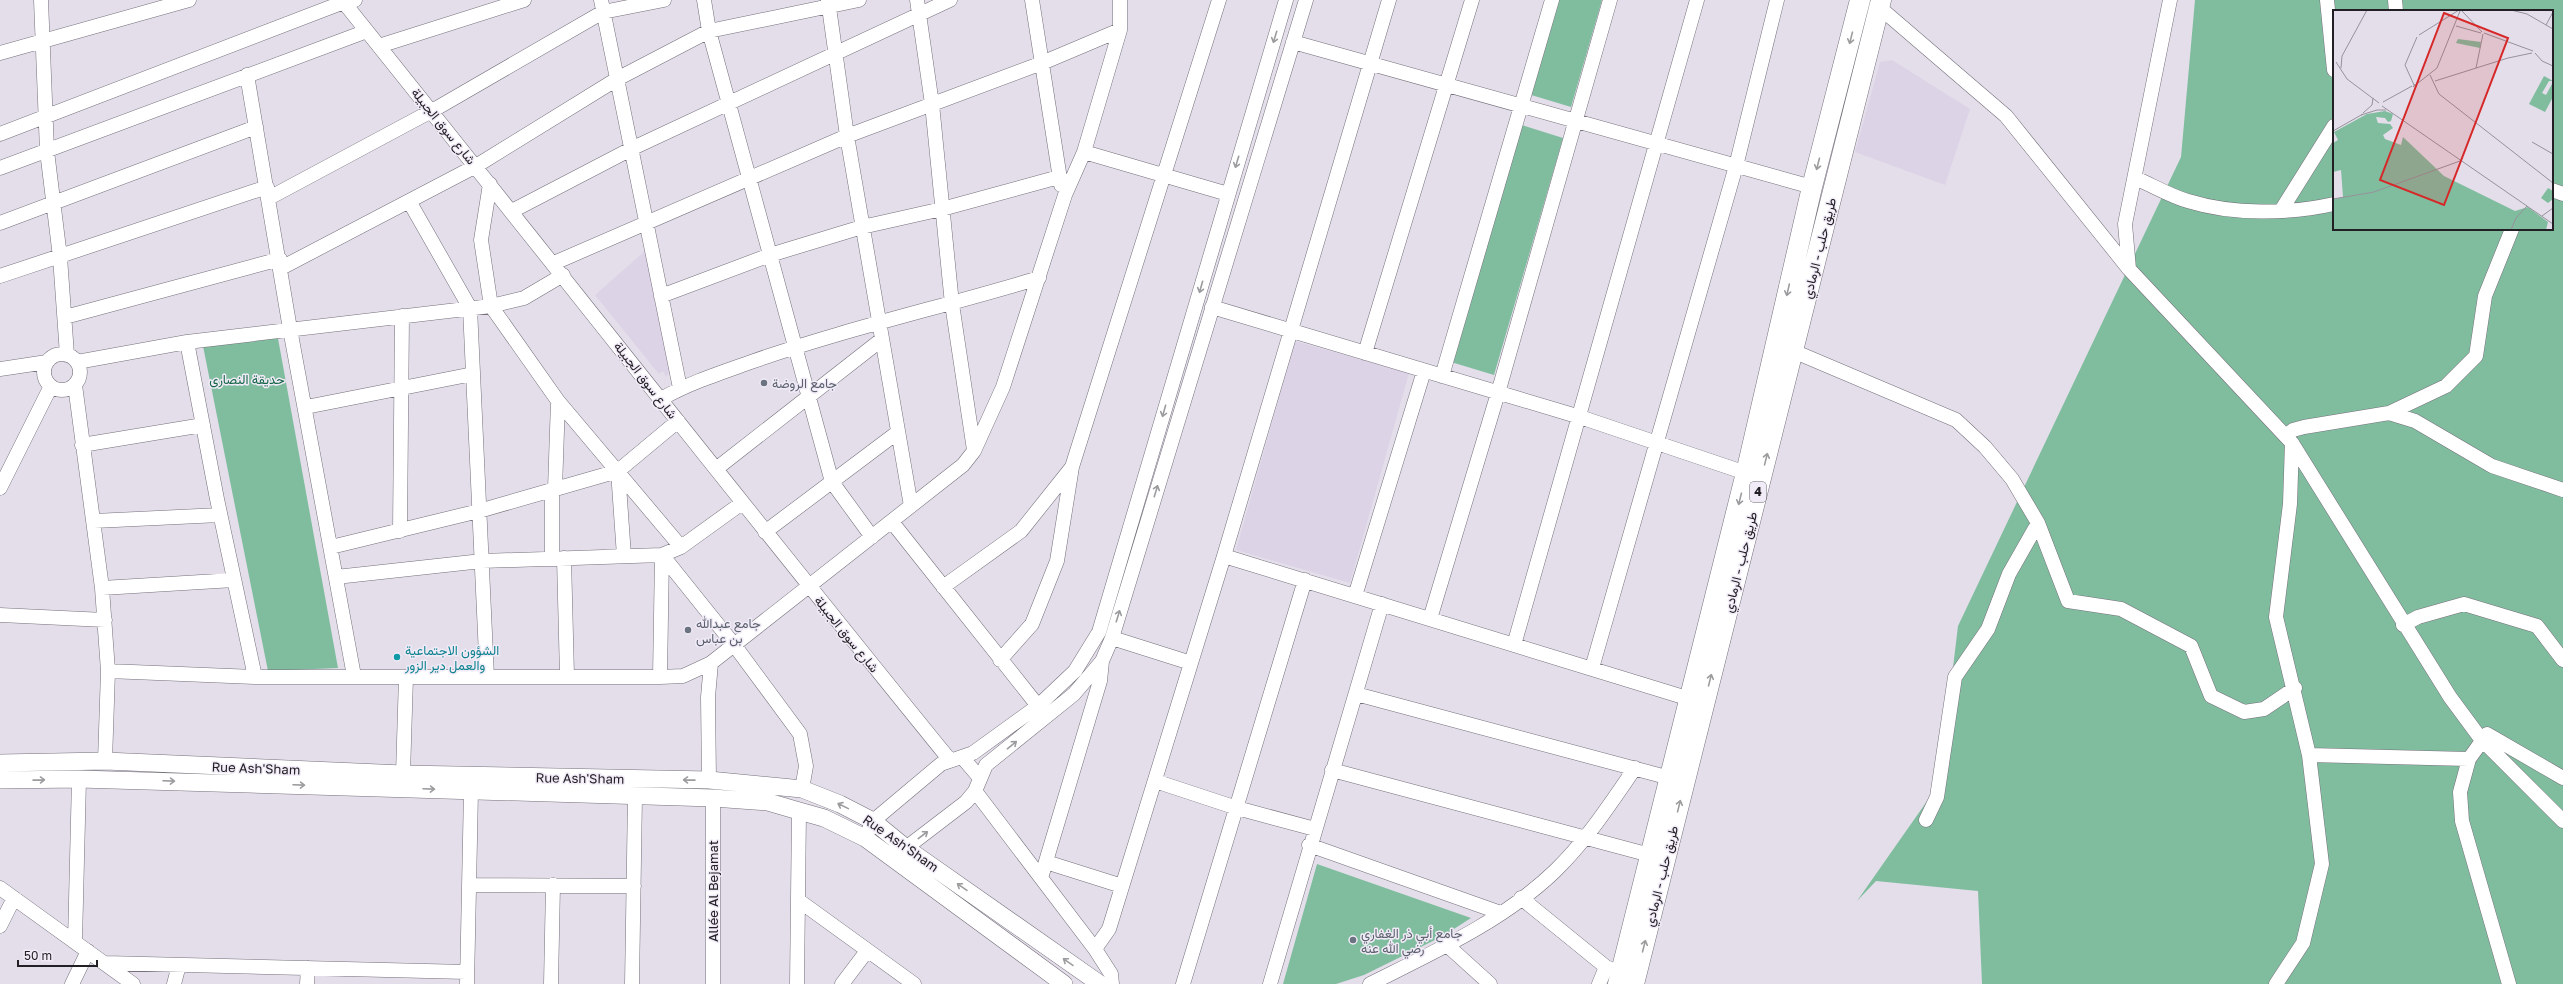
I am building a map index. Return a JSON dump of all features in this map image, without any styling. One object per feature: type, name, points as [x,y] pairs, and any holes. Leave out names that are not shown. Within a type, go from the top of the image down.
[{"type":"highway","name":"طريق حلب - الرمادي","points":[[1620,977],[1746,473],[1812,187],[1860,0]]},
{"type":"highway","name":"طريق حلب - الرمادي","points":[[1620,977],[1793,351],[1880,4]]},
{"type":"main road","name":"Rue Ash'Sham","points":[[0,763],[105,761],[403,774],[709,780],[802,789],[840,804],[873,821],[906,848],[1100,984]]},
{"type":"main road","name":"Rue Ash'Sham","points":[[0,780],[79,779],[713,798],[768,802],[824,818],[864,838],[1064,984]]},
{"type":"street","points":[[41,0],[47,151],[60,257],[65,317],[72,358],[80,374],[75,385],[82,445],[94,521],[105,620],[108,671],[105,761]]},
{"type":"street","points":[[0,53],[189,0]]},
{"type":"street","points":[[379,46],[524,0]]},
{"type":"street","points":[[0,276],[268,193],[431,111],[602,6],[664,0]]},
{"type":"street","points":[[704,0],[710,31],[770,255],[810,394],[832,482],[872,537]]},
{"type":"street","points":[[65,317],[280,263],[409,201],[476,166],[617,80],[710,31],[828,3],[859,0]]},
{"type":"street","points":[[512,211],[633,148],[836,54],[919,7],[950,0]]},
{"type":"street","points":[[1032,0],[1059,177],[1065,195]]},
{"type":"street","points":[[108,671],[255,678],[354,676],[660,677],[683,676],[711,663],[735,646],[808,586],[963,466],[974,451],[1003,387],[1065,195],[1084,152],[1120,30],[1120,0]]},
{"type":"street","points":[[1000,660],[1032,624],[1057,561],[1072,467],[1219,0]]},
{"type":"street","points":[[864,838],[873,821],[956,758],[973,752],[1038,706],[1075,671],[1099,632],[1286,0]]},
{"type":"street","points":[[891,859],[966,802],[975,791],[986,765],[1074,694],[1102,661],[1112,638],[1306,0]]},
{"type":"street","points":[[1094,949],[1109,929],[1224,556],[1389,0]]},
{"type":"street","points":[[1365,353],[1448,85],[1472,0]]},
{"type":"street","points":[[1442,376],[1552,0]]},
{"type":"street","points":[[1430,619],[1498,393],[1610,0]]},
{"type":"street","points":[[1514,645],[1580,417],[1697,0]]},
{"type":"street","points":[[1592,668],[1658,443],[1736,166],[1778,0]]},
{"type":"street","points":[[2129,269],[2125,224],[2170,0]]},
{"type":"street","points":[[2327,0],[2333,60]]},
{"type":"street","points":[[2395,0],[2396,10]]},
{"type":"street","points":[[0,134],[347,1]]},
{"type":"street","name":"شارع سوق الجبيلة","points":[[347,1],[367,31],[554,263],[808,586],[956,758],[980,777]]},
{"type":"street","points":[[828,3],[862,228],[911,506]]},
{"type":"street","points":[[1880,4],[2006,116],[2129,269],[2289,440],[2450,697],[2481,739],[2563,821]]},
{"type":"street","points":[[602,6],[633,148],[646,222],[680,388]]},
{"type":"street","points":[[919,7],[932,104],[952,304],[974,451]]},
{"type":"street","points":[[554,263],[847,136],[1042,63],[1120,30]]},
{"type":"street","points":[[0,168],[367,31]]},
{"type":"street","points":[[1293,42],[1812,187]]},
{"type":"street","points":[[247,75],[290,329],[306,407],[354,676]]},
{"type":"street","points":[[0,223],[256,127]]},
{"type":"street","points":[[2282,209],[2333,128]]},
{"type":"street","points":[[1084,152],[1228,194]]},
{"type":"street","points":[[661,296],[770,255],[862,228],[942,209],[1059,177]]},
{"type":"street","points":[[2135,178],[2188,201],[2241,210],[2312,209],[2333,204]]},
{"type":"street","points":[[490,184],[481,240],[491,306],[558,401],[681,547]]},
{"type":"street","points":[[2553,190],[2563,194]]},
{"type":"street","points":[[409,201],[470,308],[487,677]]},
{"type":"street","points":[[2276,984],[2303,943],[2322,864],[2309,755],[2295,688],[2276,617],[2290,504],[2289,440],[2293,430],[2389,414],[2446,386],[2476,356],[2485,296],[2512,230]]},
{"type":"street","points":[[0,369],[47,362],[56,355],[72,358],[290,329],[491,306],[524,298],[563,275]]},
{"type":"street","points":[[660,398],[680,388],[797,346],[952,304],[1039,278]]},
{"type":"street","points":[[1212,307],[1580,417],[1746,473]]},
{"type":"street","points":[[400,531],[402,316]]},
{"type":"street","points":[[716,469],[881,340]]},
{"type":"street","points":[[187,342],[220,515],[255,678]]},
{"type":"street","points":[[1793,351],[1956,420],[1985,447],[2012,479],[2038,523],[2068,601],[2121,609],[2191,646],[2211,696],[2244,712],[2264,709],[2295,688]]},
{"type":"street","points":[[47,362],[44,372],[51,386],[66,390],[75,385]]},
{"type":"street","points":[[1355,596],[1424,370]]},
{"type":"street","points":[[306,407],[473,374]]},
{"type":"street","points":[[0,488],[51,386]]},
{"type":"street","points":[[558,401],[554,490],[567,676]]},
{"type":"street","points":[[2389,414],[2415,421],[2492,466],[2563,490]]},
{"type":"street","points":[[331,547],[479,511],[618,471],[678,421]]},
{"type":"street","points":[[82,445],[203,425]]},
{"type":"street","points":[[765,532],[898,432]]},
{"type":"street","points":[[943,587],[1021,531],[1072,467]]},
{"type":"street","points":[[618,471],[624,556]]},
{"type":"street","points":[[336,577],[482,561],[662,554],[681,547],[742,503]]},
{"type":"street","points":[[94,521],[220,515]]},
{"type":"street","points":[[892,522],[1038,706]]},
{"type":"street","points":[[1926,820],[1937,797],[1955,677],[1988,628],[2009,574],[2038,523]]},
{"type":"street","points":[[662,554],[735,646],[800,734],[806,766],[802,789]]},
{"type":"street","points":[[660,677],[662,554]]},
{"type":"street","points":[[1224,556],[1690,699]]},
{"type":"street","points":[[102,588],[234,580]]},
{"type":"street","points":[[1183,984],[1305,580]]},
{"type":"street","points":[[1270,984],[1309,845],[1356,694],[1382,604]]},
{"type":"street","points":[[2404,625],[2418,617],[2464,604],[2537,626],[2563,660]]},
{"type":"street","points":[[0,615],[105,620]]},
{"type":"street","points":[[1112,638],[1191,663]]},
{"type":"street","points":[[1041,878],[1100,681],[1102,661]]},
{"type":"street","points":[[709,780],[708,697],[711,663]]},
{"type":"street","points":[[403,774],[406,677]]},
{"type":"street","points":[[1356,694],[1670,778]]},
{"type":"street","points":[[2509,984],[2462,821],[2460,792],[2469,759],[2481,739],[2486,734],[2563,778]]},
{"type":"street","points":[[2309,755],[2469,759]]},
{"type":"street","points":[[1370,984],[1448,946],[1501,913],[1555,871],[1585,839],[1635,768]]},
{"type":"street","points":[[1332,770],[1585,839],[1650,855]]},
{"type":"street","points":[[75,941],[79,779]]},
{"type":"street","points":[[1155,781],[1237,808],[1315,828]]},
{"type":"street","points":[[105,963],[308,968],[382,977],[467,978],[471,791]]},
{"type":"street","points":[[975,791],[1094,949],[1111,974],[1112,984]]},
{"type":"street","points":[[632,984],[635,796]]},
{"type":"street","name":"Allée Al Bejamat","points":[[713,798],[713,984]]},
{"type":"street","points":[[798,984],[799,811]]},
{"type":"street","points":[[1309,845],[1501,913]]},
{"type":"street","points":[[1046,862],[1122,886]]},
{"type":"street","points":[[469,885],[634,886]]},
{"type":"street","points":[[552,984],[553,885]]},
{"type":"street","points":[[0,888],[88,950],[133,984]]},
{"type":"street","points":[[0,926],[14,898]]},
{"type":"street","points":[[1521,898],[1620,977]]},
{"type":"street","points":[[798,900],[914,984]]},
{"type":"street","points":[[1448,946],[1490,984]]},
{"type":"street","points":[[72,984],[88,950]]},
{"type":"street","points":[[842,984],[867,950]]},
{"type":"street","points":[[174,984],[179,965]]},
{"type":"street","points":[[307,984],[308,968]]},
{"type":"street","points":[[1599,984],[1620,977]]},
{"type":"shaded area","points":[[1892,60],[1970,109],[1945,185],[1855,152],[1880,62]]},
{"type":"shaded area","points":[[645,251],[671,370],[666,377],[663,371],[659,374],[595,295]]},
{"type":"shaded area","points":[[1295,341],[1409,373],[1350,583],[1236,550]]},
{"type":"green space","points":[[1556,0],[1602,0],[1571,107],[1528,94]]},
{"type":"green space","points":[[2195,0],[2563,0],[2563,984],[1982,984],[1978,891],[1876,881],[1857,901],[1939,784],[1958,626],[2181,157]]},
{"type":"green space","points":[[1522,125],[1563,138],[1494,375],[1451,362]]},
{"type":"green space","name":"حديقة النصارى","points":[[277,333],[338,668],[268,671],[203,346]]},
{"type":"green space","points":[[1317,864],[1471,918],[1443,936],[1364,975],[1336,984],[1283,984]]},
{"type":"place","name":"جامع الروضة","points":[[764,383]]},
{"type":"place","name":"جامع عبدالله بن عباس","points":[[688,630]]},
{"type":"place","name":"الشؤون الاجتماعية والعمل دير الزور","points":[[397,657]]},
{"type":"place","name":"جامع أبي ذر الغفاري رضي الله عنه","points":[[1353,940]]}]
